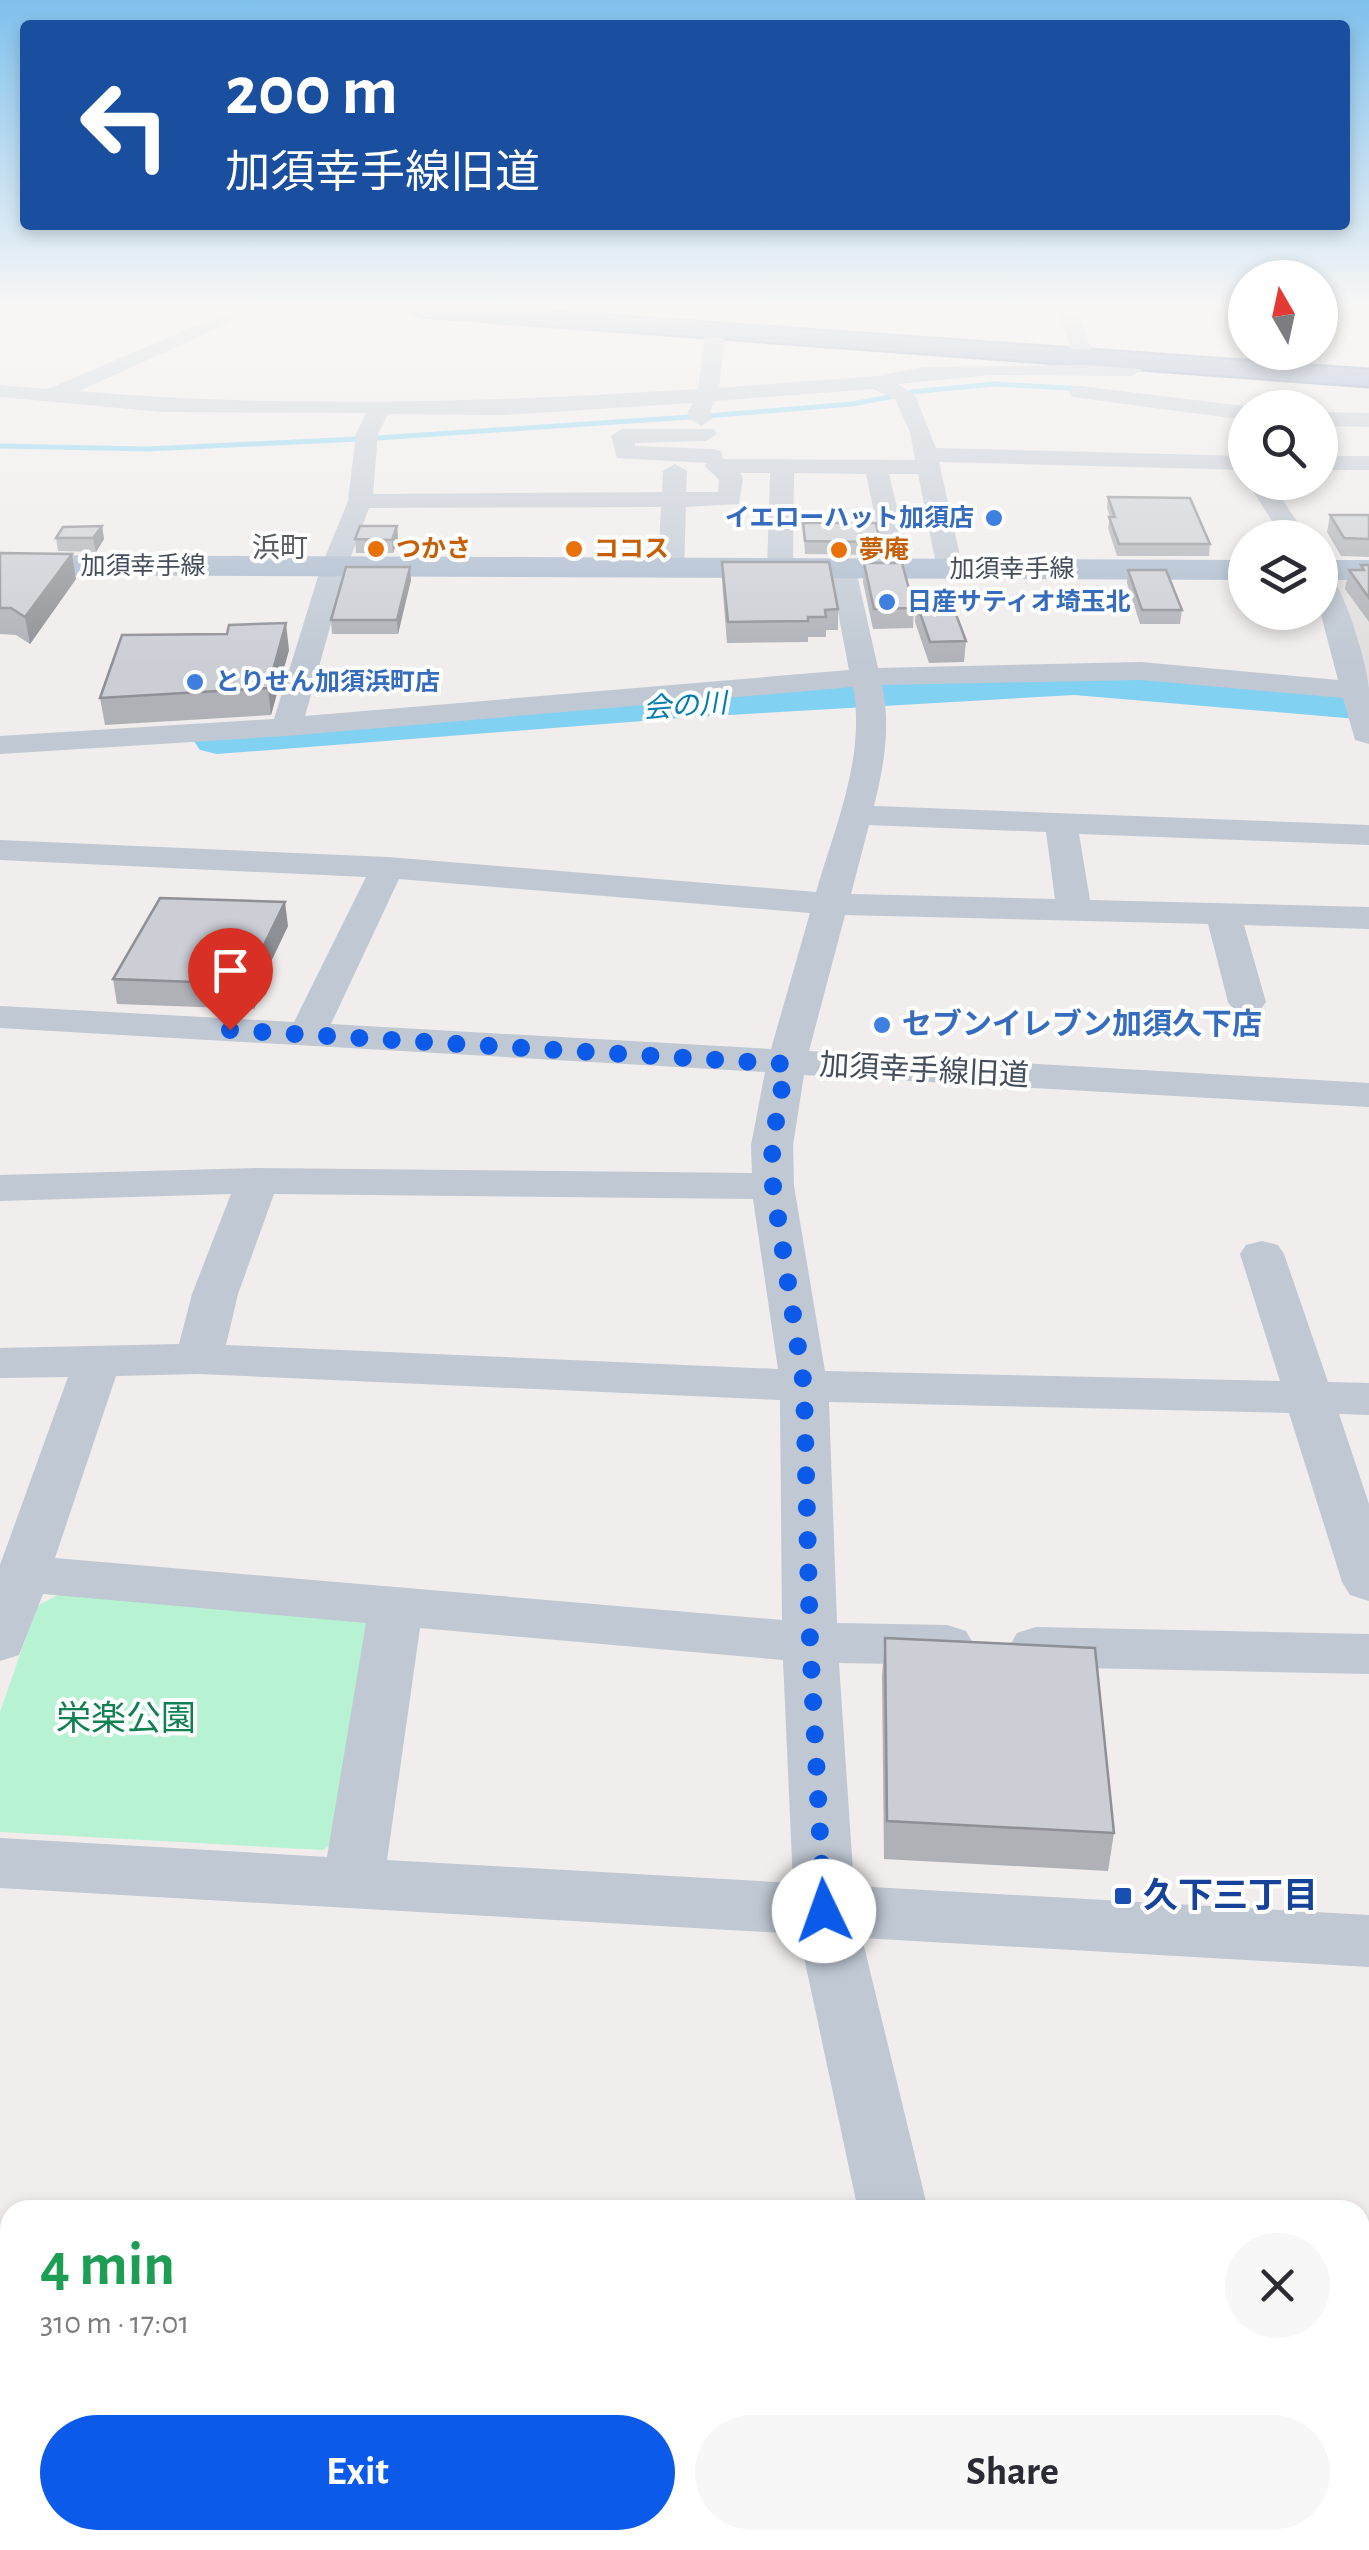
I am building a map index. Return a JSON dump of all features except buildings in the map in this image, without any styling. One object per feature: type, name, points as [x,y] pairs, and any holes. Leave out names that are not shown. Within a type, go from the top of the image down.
[{"type":"main road","name":"加須幸手線","points":[[0,565],[1228,570]]},
{"type":"main road","points":[[1338,572],[1369,570]]},
{"type":"street","points":[[286,727],[334,567],[360,500],[370,428]]},
{"type":"street","points":[[360,500],[730,498],[732,478],[712,452],[704,428]]},
{"type":"street","points":[[919,428],[950,569]]},
{"type":"street","points":[[712,452],[782,466],[876,467],[928,461],[1228,462]]},
{"type":"street","points":[[1338,462],[1369,463]]},
{"type":"street","points":[[780,570],[782,466]]},
{"type":"street","points":[[876,467],[899,570]]},
{"type":"street","points":[[628,469],[628,499]]},
{"type":"street","points":[[671,569],[676,471]]},
{"type":"street","points":[[843,570],[866,689],[870,762],[786,1064],[772,1145],[773,1186],[804,1386],[810,1642],[824,1911],[891,2200]]},
{"type":"street","points":[[1338,623],[1362,692],[1369,734]]},
{"type":"street","points":[[0,745],[1141,671],[1362,692]]},
{"type":"street","points":[[854,815],[1369,835]]},
{"type":"street","points":[[1061,823],[1074,908]]},
{"type":"street","points":[[0,850],[388,867],[830,904],[1369,918]]},
{"type":"street","points":[[307,1034],[388,867]]},
{"type":"street","points":[[1223,913],[1247,1002]]},
{"type":"street","name":"加須幸手線旧道","points":[[0,1016],[1369,1095]]},
{"type":"street","points":[[0,1188],[257,1181],[773,1186]]},
{"type":"street","points":[[198,1359],[214,1294],[257,1181]]},
{"type":"street","points":[[1262,1254],[1369,1582]]},
{"type":"street","points":[[2,1630],[98,1358]]},
{"type":"street","points":[[0,1363],[98,1358],[198,1359],[804,1386],[1369,1398]]},
{"type":"street","points":[[24,1574],[810,1642],[1369,1654]]},
{"type":"street","points":[[353,1884],[396,1605]]},
{"type":"street","points":[[0,1863],[1369,1941]]},
{"type":"shaded area","points":[[1338,577],[1369,577],[1369,688],[1338,602]]},
{"type":"green space","name":"栄楽公園","points":[[60,1594],[363,1619],[376,1629],[345,1835],[323,1850],[0,1832],[0,1712],[37,1606]]},
{"type":"waterway","points":[[377,438],[526,428]]},
{"type":"waterway","points":[[0,446],[147,449],[358,439]]},
{"type":"waterway","name":"会の川","points":[[217,740],[694,703],[1074,681],[1369,706]]},
{"type":"place","name":"イエローハット加須店","points":[[994,518]]},
{"type":"place","name":"つかさ","points":[[376,549]]},
{"type":"place","name":"ココス","points":[[574,549]]},
{"type":"place","name":"夢庵","points":[[839,550]]},
{"type":"place","name":"日産サティオ埼玉北","points":[[887,602]]},
{"type":"place","name":"とりせん加須浜町店","points":[[195,682]]},
{"type":"place","name":"セブンイレブン加須久下店","points":[[882,1025]]},
{"type":"place","name":"久下三丁目","points":[[1123,1896]]},
{"type":"district","name":"浜町","points":[[280,549]]},
{"type":"route","points":[[230,1030],[786,1064],[772,1145],[773,1186],[804,1386],[810,1642],[824,1911]]}]
